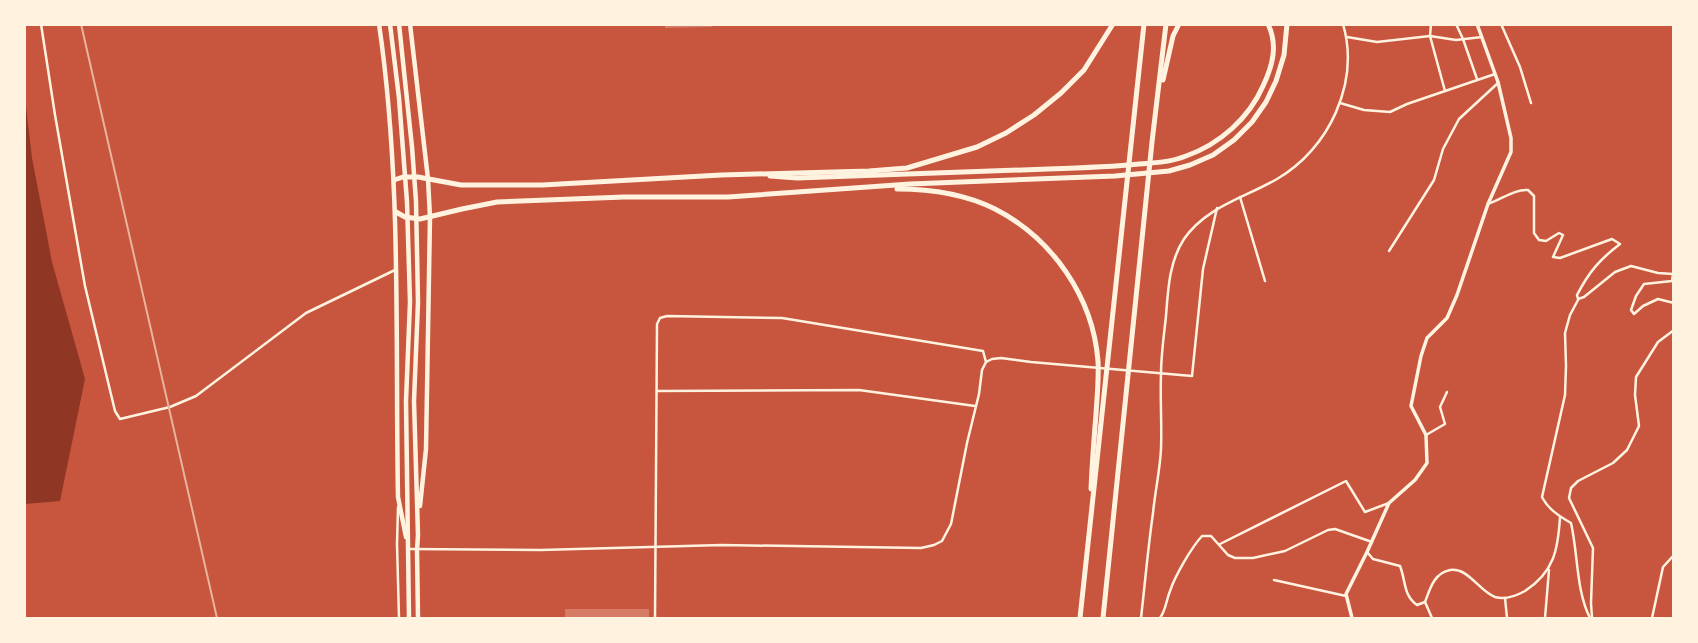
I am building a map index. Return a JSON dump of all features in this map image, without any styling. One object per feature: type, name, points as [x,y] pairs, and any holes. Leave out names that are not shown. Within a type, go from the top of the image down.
[{"type":"highway","points":[[379,24],[389,99],[396,212],[398,497],[408,549]]},
{"type":"highway","points":[[390,24],[407,201],[410,302],[406,401],[410,618]]},
{"type":"highway","points":[[398,24],[416,201],[418,302],[414,401],[418,535]]},
{"type":"highway","points":[[410,24],[430,217],[426,449],[417,550],[418,618]]},
{"type":"highway","points":[[394,180],[418,177],[461,186],[542,185],[907,167],[977,147],[1034,115],[1084,70],[1113,24]]},
{"type":"highway","points":[[1080,618],[1144,24]]},
{"type":"highway","points":[[1155,124],[1166,24]]},
{"type":"highway","points":[[1103,618],[1152,142],[1168,56],[1179,24]]},
{"type":"highway","points":[[734,174],[797,178],[1116,166],[1169,161],[1208,146],[1228,132],[1246,114],[1259,95],[1272,62],[1273,37],[1268,24]]},
{"type":"highway","points":[[396,212],[405,217],[420,219],[497,202],[624,197],[728,197],[1169,171],[1213,155],[1234,140],[1252,122],[1276,81],[1284,55],[1286,24]]},
{"type":"highway","points":[[840,189],[928,190],[972,200],[994,209],[1032,234],[1048,248],[1073,283],[1093,329],[1098,362],[1086,562]]},
{"type":"street","points":[[41,24],[85,286],[114,411],[120,419],[170,407],[196,396],[306,313],[396,270]]},
{"type":"street","points":[[1141,618],[1161,451],[1161,373],[1168,286],[1173,262],[1196,223],[1217,208],[1278,178],[1314,149],[1329,127],[1340,103],[1346,78],[1349,59],[1343,24]]},
{"type":"street","points":[[1430,24],[1430,36],[1445,91]]},
{"type":"street","points":[[1456,24],[1477,79]]},
{"type":"street","points":[[1219,545],[1346,481],[1364,512],[1389,503],[1415,480],[1427,463],[1426,435],[1411,406],[1421,356],[1427,338],[1447,318],[1488,204],[1511,152],[1511,138],[1498,82],[1477,24]]},
{"type":"street","points":[[1501,24],[1520,67],[1531,103]]},
{"type":"street","points":[[1347,37],[1377,42],[1430,36],[1456,40],[1482,37]]},
{"type":"street","points":[[1340,103],[1364,110],[1390,112],[1495,74]]},
{"type":"street","points":[[1389,251],[1434,180],[1443,149],[1460,120],[1498,82]]},
{"type":"street","points":[[1488,204],[1518,189],[1528,190],[1534,196],[1534,233],[1539,240],[1546,241],[1559,233],[1563,235],[1553,257],[1560,258],[1612,239],[1620,244],[1603,257],[1586,278],[1570,315],[1565,333],[1565,395],[1542,497],[1546,505],[1571,523],[1584,606],[1591,618]]},
{"type":"street","points":[[1240,197],[1265,281]]},
{"type":"street","points":[[985,362],[1001,358],[1192,376],[1203,269],[1217,208]]},
{"type":"street","points":[[1578,299],[1615,272],[1631,266],[1673,274],[1672,281],[1644,284],[1631,310],[1634,314],[1658,299],[1674,303]]},
{"type":"street","points":[[408,549],[541,550],[655,547],[722,545],[921,548],[934,545],[942,541],[951,524],[985,362],[984,351],[782,318],[660,318],[657,324],[655,547],[655,618]]},
{"type":"street","points":[[1591,618],[1593,548],[1569,498],[1571,488],[1578,481],[1613,463],[1627,450],[1639,426],[1635,395],[1636,376],[1658,342],[1674,330]]},
{"type":"street","points":[[657,391],[859,390],[976,406]]},
{"type":"street","points":[[1426,435],[1445,424],[1440,407],[1447,392]]},
{"type":"street","points":[[398,497],[399,618]]},
{"type":"street","points":[[1352,618],[1346,594],[1389,503]]},
{"type":"street","points":[[1545,618],[1549,570],[1558,541],[1560,517]]},
{"type":"street","points":[[1160,618],[1170,590],[1195,543],[1202,536],[1210,536],[1227,555],[1235,558],[1253,558],[1285,551],[1335,529],[1372,542]]},
{"type":"street","points":[[1367,552],[1373,559],[1400,566],[1406,594],[1417,605],[1425,602],[1434,581],[1442,573],[1452,569],[1465,574],[1497,598],[1516,596],[1535,584],[1549,570]]},
{"type":"street","points":[[1652,618],[1663,567],[1674,555]]},
{"type":"street","points":[[1274,580],[1346,596]]},
{"type":"street","points":[[1505,598],[1507,618]]},
{"type":"street","points":[[1425,602],[1432,618]]},
{"type":"shaded area","points":[[25,98],[32,158],[52,262],[85,379],[60,501],[25,504]]},
{"type":"building","points":[[665,24],[712,24],[712,27],[665,28]]},
{"type":"building","points":[[565,609],[649,609],[649,618],[565,618]]},
{"type":"railway","points":[[81,24],[217,618]]}]
